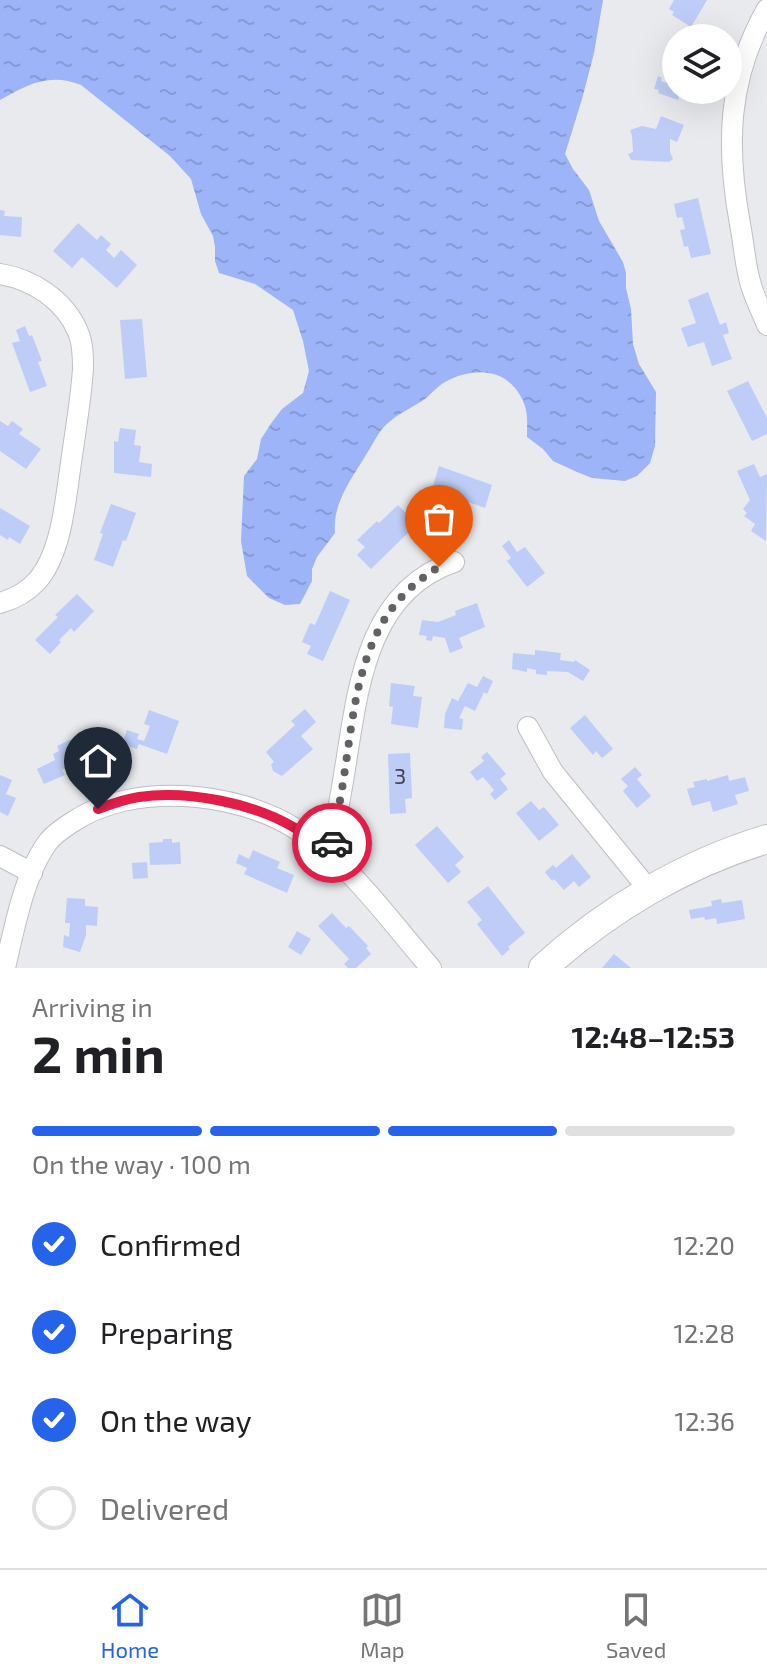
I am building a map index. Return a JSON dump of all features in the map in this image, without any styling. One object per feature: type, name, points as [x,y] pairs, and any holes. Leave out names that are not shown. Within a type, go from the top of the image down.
[{"type":"main road","points":[[543,968],[585,932],[649,890],[692,868],[767,839]]},
{"type":"street","points":[[767,9],[740,68],[731,132],[733,180],[751,284],[767,325]]},
{"type":"street","points":[[0,274],[29,281],[44,291],[70,318],[79,332],[83,369],[64,505],[50,561],[38,580],[24,593],[0,603]]},
{"type":"street","points":[[329,855],[355,706],[371,645],[399,598],[416,581],[454,562]]},
{"type":"street","points":[[528,727],[553,772],[649,890]]},
{"type":"street","points":[[5,968],[22,901],[38,856],[50,839],[78,818],[116,803],[139,797],[185,796],[215,800],[269,815],[295,829],[329,855],[383,910],[431,968]]},
{"type":"street","points":[[0,856],[32,873]]},
{"type":"water","points":[[0,0],[603,0],[594,53],[565,154],[589,190],[599,221],[623,262],[633,344],[639,364],[656,392],[655,446],[650,463],[637,476],[625,481],[592,478],[577,472],[553,461],[527,437],[525,406],[512,384],[481,372],[457,377],[442,384],[386,424],[380,432],[344,492],[337,512],[335,533],[317,557],[312,569],[312,581],[300,604],[285,605],[269,598],[247,576],[241,541],[244,476],[257,459],[261,439],[272,422],[282,409],[303,393],[309,371],[293,310],[255,284],[219,273],[213,236],[201,214],[191,179],[170,156],[81,85],[49,80],[29,85],[0,100]]},
{"type":"building","points":[[674,0],[707,0],[693,24],[686,24],[672,15],[674,12],[669,9]]},
{"type":"building","points":[[658,76],[662,78],[662,94],[654,89]]},
{"type":"building","points":[[661,116],[684,125],[677,142],[670,139],[673,159],[669,162],[631,160],[628,154],[633,152],[630,130],[642,126],[656,129]]},
{"type":"building","points":[[698,198],[711,254],[691,258],[688,246],[684,247],[680,230],[685,229],[682,217],[677,218],[674,204]]},
{"type":"building","points":[[0,210],[5,211],[4,216],[22,217],[21,237],[0,235]]},
{"type":"building","points":[[78,223],[97,240],[101,235],[111,244],[106,250],[114,258],[121,250],[137,265],[117,288],[82,257],[72,268],[53,251]]},
{"type":"building","points":[[708,292],[720,325],[726,322],[729,333],[723,335],[732,359],[712,366],[704,342],[688,347],[681,328],[696,323],[688,300]]},
{"type":"building","points":[[142,319],[147,377],[125,379],[120,320]]},
{"type":"building","points":[[25,326],[42,361],[38,362],[47,386],[30,392],[12,343],[20,341],[16,330]]},
{"type":"building","points":[[748,381],[767,418],[767,434],[752,441],[727,391]]},
{"type":"building","points":[[0,421],[8,426],[12,421],[23,429],[19,434],[41,449],[26,469],[0,451]]},
{"type":"building","points":[[120,428],[136,430],[134,445],[141,446],[139,462],[152,464],[151,477],[114,473],[114,441],[118,442]]},
{"type":"building","points":[[754,464],[760,477],[767,474],[766,541],[751,531],[755,524],[744,516],[747,513],[743,509],[750,500],[737,471]]},
{"type":"building","points":[[439,466],[492,485],[485,508],[432,489]]},
{"type":"building","points":[[111,504],[136,513],[113,567],[94,560]]},
{"type":"building","points":[[398,505],[417,524],[371,569],[357,555],[365,547],[357,540]]},
{"type":"building","points":[[0,508],[30,526],[20,544],[0,535]]},
{"type":"building","points":[[509,540],[517,552],[525,547],[545,573],[527,587],[507,561],[511,558],[502,546]]},
{"type":"building","points":[[330,591],[350,600],[323,661],[307,654],[311,646],[302,642],[310,623],[315,625]]},
{"type":"building","points":[[77,594],[94,611],[74,632],[71,628],[50,654],[35,640]]},
{"type":"building","points":[[477,603],[485,627],[459,638],[463,648],[450,653],[445,638],[433,636],[432,641],[426,640],[427,636],[419,635],[422,620],[438,622],[456,615],[455,611]]},
{"type":"building","points":[[535,650],[561,653],[560,660],[575,660],[590,670],[583,681],[568,672],[547,671],[547,675],[536,674],[536,670],[527,668],[527,672],[512,669],[513,653],[535,655]]},
{"type":"building","points":[[483,676],[493,681],[475,711],[465,706],[459,718],[463,719],[462,730],[444,728],[445,714],[452,698],[458,701],[468,683],[477,687]]},
{"type":"building","points":[[391,683],[415,686],[413,696],[422,697],[418,728],[391,724]]},
{"type":"building","points":[[305,709],[316,722],[301,736],[313,749],[282,776],[273,771],[271,764],[274,762],[266,752],[295,725],[291,721]]},
{"type":"building","points":[[149,710],[179,721],[167,754],[139,744],[137,749],[122,744],[127,730],[139,734],[137,739],[144,741],[150,726],[144,724]]},
{"type":"building","points":[[585,715],[613,749],[602,758],[596,751],[593,755],[570,728]]},
{"type":"building","points":[[74,738],[86,764],[62,770],[65,775],[44,784],[37,769],[55,760],[53,754],[59,751],[57,746]]},
{"type":"building","points":[[487,752],[506,774],[500,779],[508,789],[495,800],[490,794],[494,790],[483,777],[477,781],[470,772],[484,761],[481,757]]},
{"type":"building","points":[[410,753],[412,798],[405,799],[406,813],[390,814],[388,754]]},
{"type":"building","points":[[635,767],[642,775],[637,779],[651,796],[637,808],[623,791],[628,786],[621,779]]},
{"type":"building","points":[[0,775],[12,780],[6,794],[16,798],[8,816],[0,812]]},
{"type":"building","points":[[728,775],[729,781],[745,777],[749,791],[735,795],[738,804],[713,812],[710,801],[692,806],[687,789],[695,787],[693,782]]},
{"type":"building","points":[[531,801],[539,810],[544,807],[559,825],[539,841],[516,813]]},
{"type":"building","points":[[437,826],[464,857],[455,865],[461,872],[448,883],[415,845]]},
{"type":"building","points":[[163,839],[180,842],[181,864],[150,865],[149,843],[163,842]]},
{"type":"building","points":[[253,850],[280,862],[277,868],[294,875],[287,893],[244,874],[247,868],[236,863],[239,854],[249,859]]},
{"type":"building","points":[[572,854],[591,877],[579,887],[574,881],[564,890],[545,872],[553,865],[556,868]]},
{"type":"building","points":[[147,862],[148,878],[133,879],[132,863]]},
{"type":"building","points":[[488,886],[525,933],[502,956],[477,924],[482,920],[467,902]]},
{"type":"building","points":[[67,898],[85,899],[85,906],[98,907],[97,926],[86,925],[80,952],[63,947],[64,935],[69,937],[70,923],[65,923]]},
{"type":"building","points":[[721,899],[722,903],[742,900],[745,919],[717,924],[716,918],[691,919],[689,910],[712,906],[711,901]]},
{"type":"building","points":[[332,913],[368,946],[366,948],[371,954],[356,968],[348,968],[344,964],[349,959],[318,926]]},
{"type":"building","points":[[297,931],[311,939],[301,955],[288,947]]},
{"type":"building","points":[[614,954],[631,968],[602,968]]},
{"type":"way so far","points":[[332,843],[355,706],[371,645],[399,598],[416,581],[439,567]]},
{"type":"route","points":[[98,809],[139,797],[185,796],[215,800],[269,815],[313,841],[329,855],[332,843]]}]
